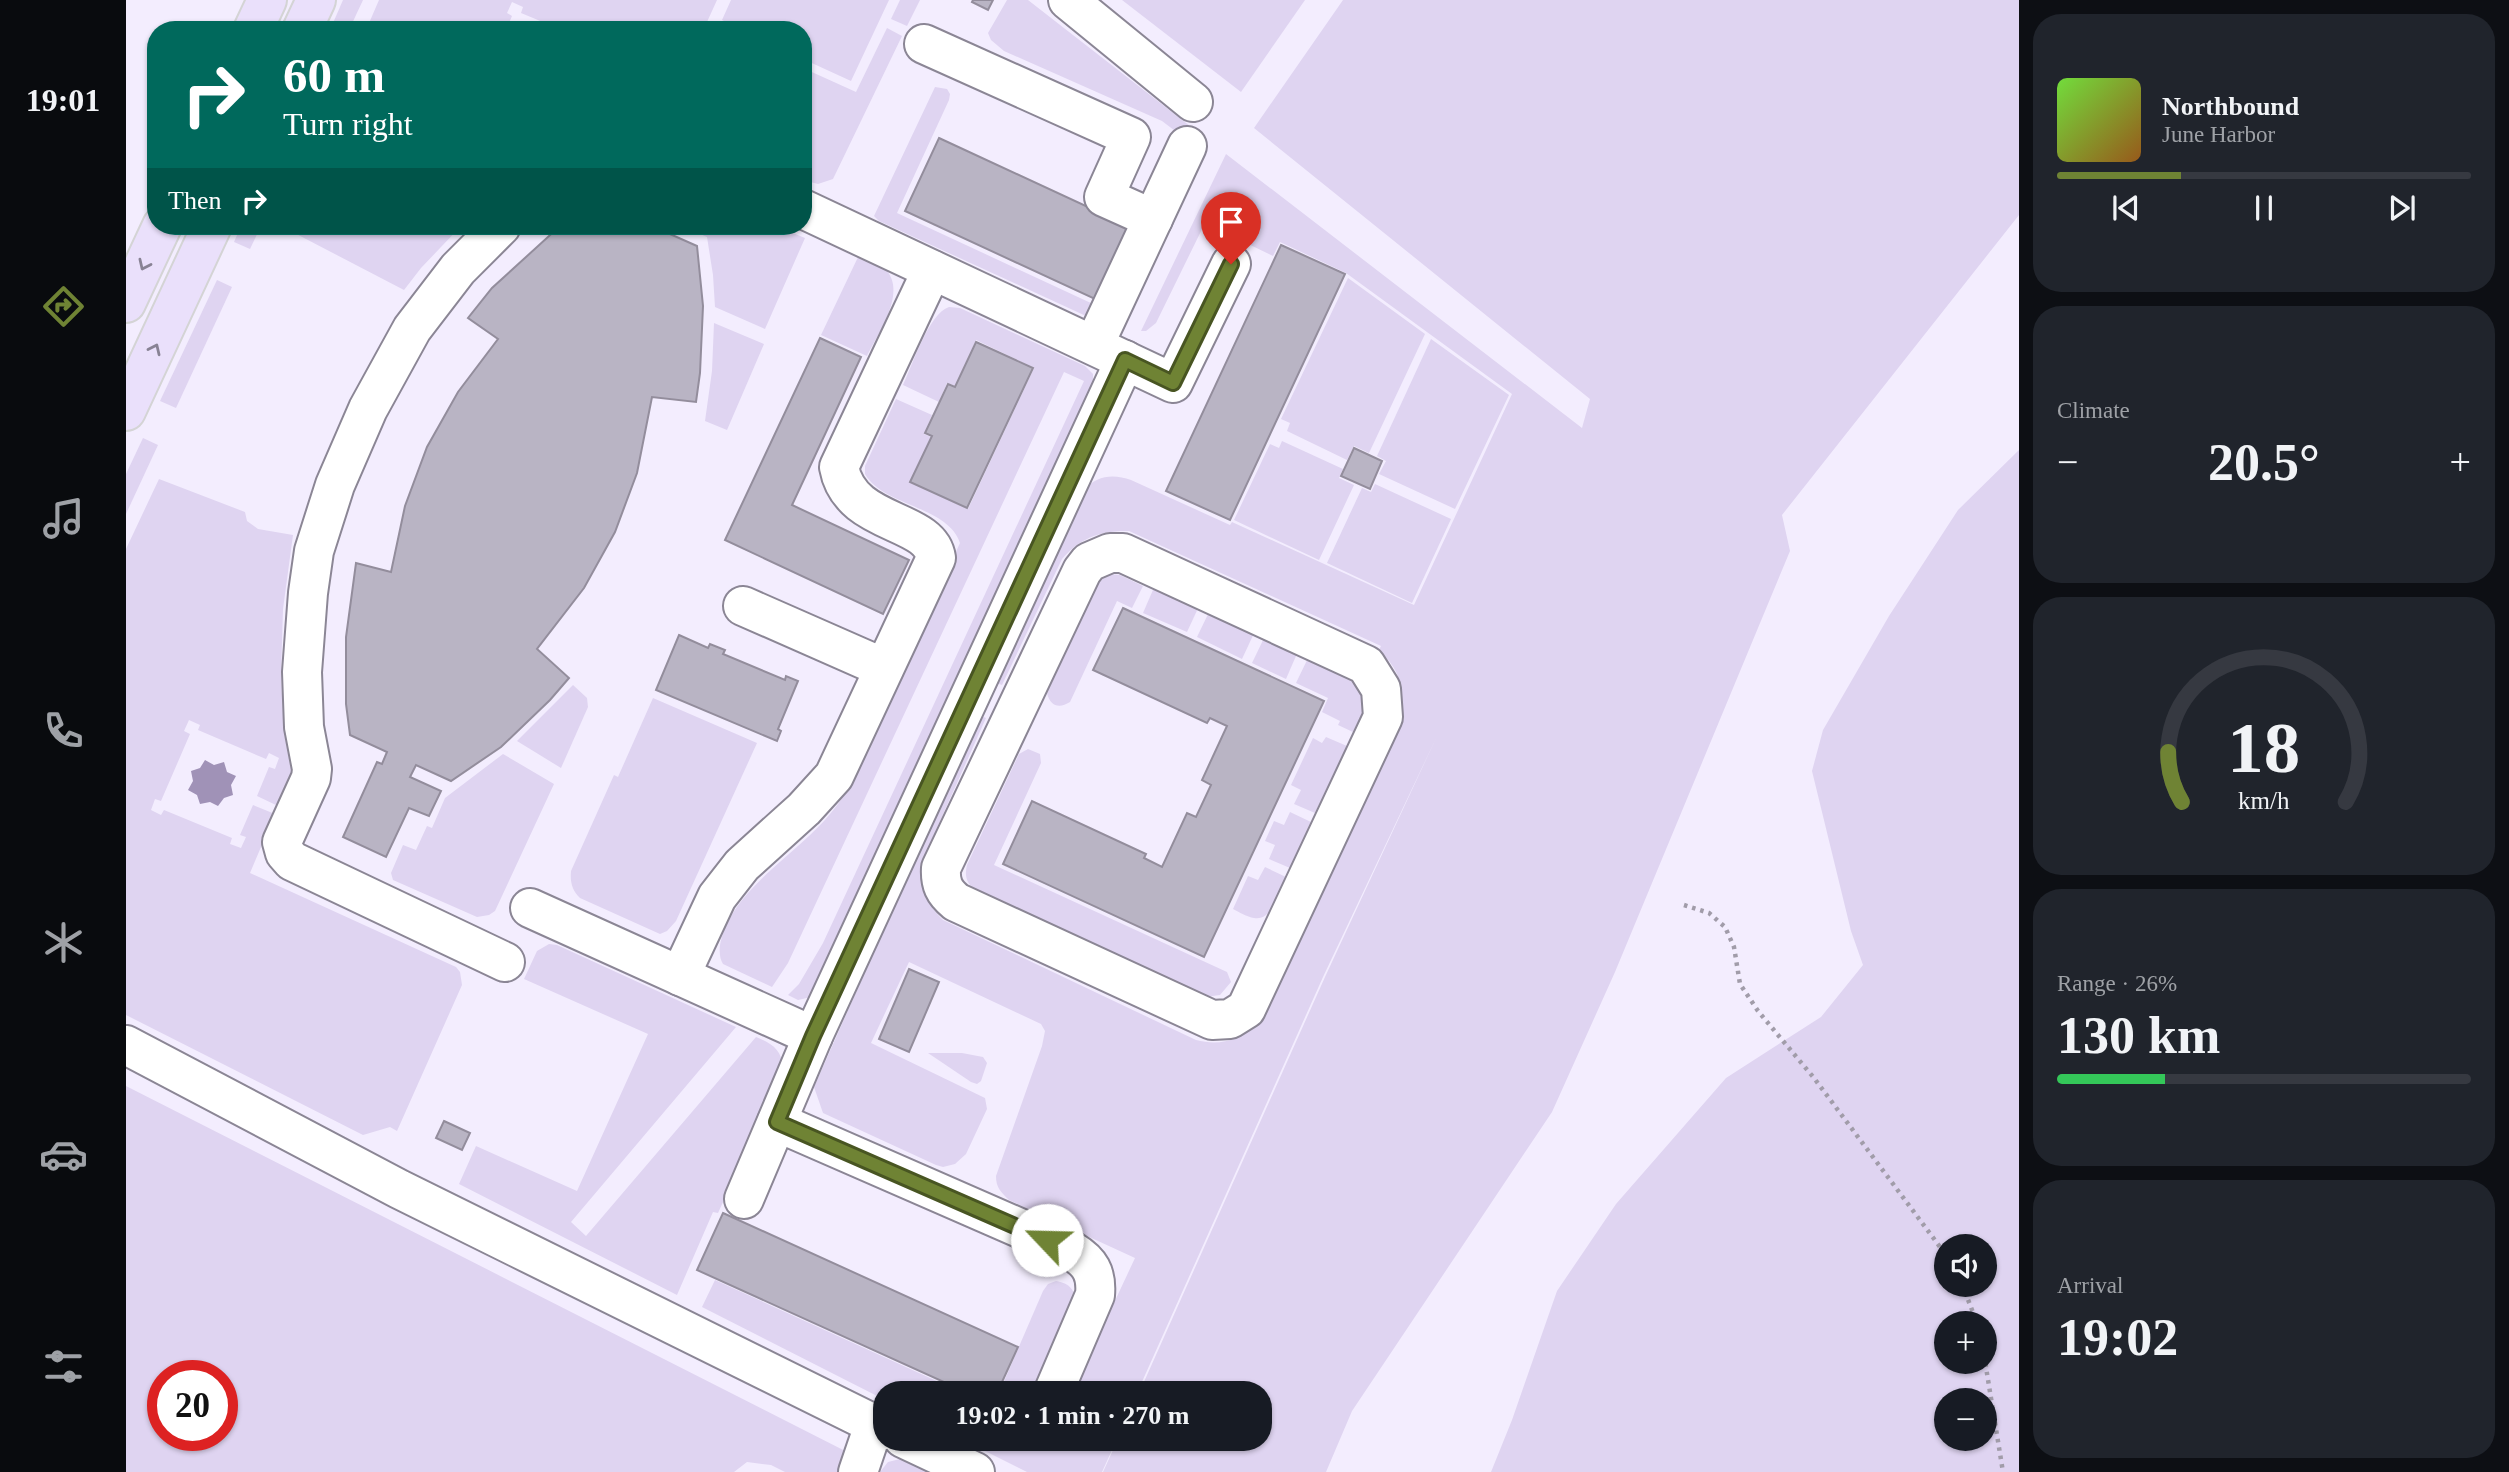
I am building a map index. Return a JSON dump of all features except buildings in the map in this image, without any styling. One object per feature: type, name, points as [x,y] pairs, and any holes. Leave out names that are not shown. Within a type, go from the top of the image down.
[{"type":"main road","points":[[257,21],[267,0]]},
{"type":"main road","points":[[306,21],[316,0]]},
{"type":"main road","points":[[126,303],[158,235]]},
{"type":"main road","points":[[126,411],[208,235]]},
{"type":"street","points":[[1068,0],[1193,102]]},
{"type":"street","points":[[924,44],[1131,137],[1104,197],[1153,219]]},
{"type":"street","points":[[744,1199],[813,1036],[971,692],[1110,352],[1153,219],[1187,146]]},
{"type":"street","points":[[812,213],[1173,383],[1231,264]]},
{"type":"street","points":[[492,235],[458,269],[412,329],[368,409],[335,485],[314,551],[308,593],[302,672],[304,727],[312,769],[311,778],[282,842],[285,853],[292,861],[505,962]]},
{"type":"street","points":[[680,976],[717,897],[741,865],[804,809],[834,776],[936,558],[934,548],[923,537],[856,500],[842,481],[839,467],[932,270]]},
{"type":"street","points":[[1111,553],[1123,553],[1366,665],[1374,675],[1381,690],[1383,717],[1246,1009],[1239,1015],[1221,1021],[1212,1020],[957,902],[948,895],[941,878],[942,868],[1015,712],[1082,570],[1089,562],[1111,553]]},
{"type":"street","points":[[743,606],[884,668]]},
{"type":"street","points":[[971,692],[1015,712]]},
{"type":"street","points":[[530,908],[813,1036]]},
{"type":"street","points":[[126,1045],[399,1189],[873,1424]]},
{"type":"street","points":[[777,1122],[1085,1259],[1093,1270],[1095,1295],[1058,1381]]},
{"type":"street","points":[[858,1472],[873,1451]]},
{"type":"street","points":[[930,1451],[975,1472]]},
{"type":"path","points":[[1684,905],[1710,913],[1726,928],[1734,947],[1740,984],[1758,1011],[1814,1078],[1934,1239]]},
{"type":"path","points":[[1987,1374],[2003,1472]]},
{"type":"shaded area","points":[[343,0],[363,0],[353,21],[334,21]]},
{"type":"shaded area","points":[[379,0],[717,0],[707,21],[540,21],[521,13],[523,7],[512,2],[507,13],[512,16],[510,21],[370,21]]},
{"type":"shaded area","points":[[731,0],[889,0],[851,81],[812,63],[812,21],[722,20]]},
{"type":"shaded area","points":[[900,0],[920,0],[907,26],[891,19]]},
{"type":"shaded area","points":[[1007,0],[1028,0],[1195,130],[1187,140],[1162,121],[1004,51],[991,40],[988,33]]},
{"type":"shaded area","points":[[1122,0],[1305,0],[1241,92]]},
{"type":"shaded area","points":[[1343,0],[2019,0],[2019,215],[1782,515],[1790,551],[1615,972],[1552,1112],[1352,1411],[1326,1472],[1103,1472],[1113,1451],[1272,1451],[1272,1381],[1144,1381],[1325,977],[1437,736],[1323,977],[1142,1381],[1077,1381],[1135,1258],[1009,1200],[997,1184],[996,1176],[1042,1046],[1045,1031],[1041,1024],[909,962],[871,1043],[985,1098],[987,1109],[966,1154],[955,1164],[943,1167],[936,1165],[823,1113],[814,1087],[979,715],[986,718],[920,866],[923,889],[933,908],[943,920],[1196,1040],[1213,1042],[1236,1038],[1256,1024],[1397,727],[1401,686],[1394,668],[1379,650],[1381,646],[1129,531],[1109,532],[1092,537],[1076,546],[1062,559],[1002,685],[994,682],[1085,490],[1094,481],[1106,477],[1131,480],[1230,525],[1232,522],[1414,605],[1512,394],[1346,273],[1280,242],[1273,256],[1205,223],[1156,323],[1146,331],[1141,331],[1226,154],[1582,428],[1590,399],[1254,128]]},
{"type":"shaded area","points":[[887,28],[902,36],[833,179],[818,184],[812,182],[812,72],[856,92]]},
{"type":"shaded area","points":[[935,87],[947,89],[949,100],[897,213],[1093,304],[1086,316],[879,221],[874,216]]},
{"type":"shaded area","points":[[237,235],[257,235],[250,249],[234,242]]},
{"type":"shaded area","points":[[298,235],[452,235],[404,290]]},
{"type":"shaded area","points":[[702,235],[798,235],[805,238],[765,329],[715,307],[707,237]]},
{"type":"shaded area","points":[[859,255],[884,268],[891,277],[893,288],[889,312],[867,356],[821,335]]},
{"type":"shaded area","points":[[1348,278],[1425,334],[1369,453],[1354,446],[1347,460],[1287,431],[1290,423],[1281,419]]},
{"type":"shaded area","points":[[217,280],[232,287],[176,408],[160,401]]},
{"type":"shaded area","points":[[949,307],[960,308],[1085,366],[1093,374],[1093,391],[811,997],[798,1000],[788,995],[799,984],[823,943],[1084,381],[1064,372],[788,963],[772,987],[723,964],[720,957],[721,939],[738,905],[767,873],[820,825],[842,798],[960,543],[943,521],[886,493],[874,485],[865,474],[865,466],[896,399],[932,415],[924,434],[931,437],[910,482],[968,509],[1034,368],[976,340],[955,386],[947,383],[939,402],[903,385],[928,329],[942,311]]},
{"type":"shaded area","points":[[714,323],[764,344],[727,430],[705,421],[712,371]]},
{"type":"shaded area","points":[[1431,339],[1509,395],[1455,509],[1379,474],[1386,461],[1377,456]]},
{"type":"shaded area","points":[[143,438],[158,445],[126,514],[126,474]]},
{"type":"shaded area","points":[[1282,441],[1343,469],[1339,478],[1354,485],[1319,560],[1234,520],[1270,444],[1279,448]]},
{"type":"shaded area","points":[[2019,450],[2019,1472],[1491,1472],[1557,1291],[1616,1204],[1726,1078],[1821,1017],[1863,965],[1851,931],[1812,771],[1823,730],[1889,616],[1958,510]]},
{"type":"shaded area","points":[[159,479],[245,512],[247,521],[258,529],[293,535],[283,609],[281,675],[284,733],[292,773],[278,806],[257,796],[269,767],[275,769],[279,758],[269,753],[266,759],[198,730],[200,725],[189,720],[184,731],[190,734],[161,801],[155,799],[151,810],[161,815],[164,810],[232,838],[230,844],[241,848],[246,837],[240,835],[253,805],[275,814],[250,873],[456,967],[460,972],[462,985],[397,1131],[390,1127],[363,1135],[126,1015],[126,549]]},
{"type":"shaded area","points":[[1375,484],[1451,519],[1412,603],[1327,563],[1362,488],[1371,492]]},
{"type":"shaded area","points":[[1109,574],[1120,575],[1143,586],[1132,608],[1117,601],[1070,702],[1056,705],[1050,701],[1047,693],[1099,581]]},
{"type":"shaded area","points":[[1156,583],[1200,604],[1187,632],[1143,613]]},
{"type":"shaded area","points":[[1211,608],[1256,629],[1242,659],[1197,637]]},
{"type":"shaded area","points":[[1266,634],[1299,649],[1286,679],[1252,663]]},
{"type":"shaded area","points":[[1310,654],[1359,681],[1365,707],[1353,732],[1338,725],[1340,721],[1322,712],[1328,698],[1296,683]]},
{"type":"shaded area","points":[[573,685],[587,698],[588,707],[561,768],[517,741]]},
{"type":"shaded area","points":[[653,698],[757,743],[676,921],[660,934],[580,898],[573,889],[571,879],[571,871],[614,775],[618,777]]},
{"type":"shaded area","points":[[1326,737],[1347,746],[1315,813],[1294,804],[1301,790],[1291,785],[1313,738],[1322,743]]},
{"type":"shaded area","points":[[1028,749],[1040,754],[1041,763],[994,865],[1227,972],[1231,982],[1220,995],[1205,997],[977,892],[971,886],[966,877],[967,865],[1019,754]]},
{"type":"shaded area","points":[[503,754],[554,784],[495,911],[477,917],[393,880],[391,873],[403,845],[416,850],[427,826],[432,828],[445,798]]},
{"type":"shaded area","points":[[205,760],[214,765],[224,762],[227,772],[236,776],[231,785],[233,795],[224,798],[218,806],[210,802],[200,804],[197,795],[188,790],[193,781],[191,771],[200,768]]},
{"type":"shaded area","points":[[1290,812],[1311,822],[1290,868],[1269,859],[1275,845],[1265,841],[1274,821],[1284,825]]},
{"type":"shaded area","points":[[1265,867],[1286,877],[1270,910],[1260,918],[1254,918],[1233,909],[1248,876],[1258,880]]},
{"type":"shaded area","points":[[549,944],[557,945],[736,1027],[571,1222],[586,1236],[756,1037],[774,1047],[782,1061],[781,1075],[718,1213],[713,1212],[677,1295],[459,1184],[476,1146],[577,1191],[648,1034],[524,979],[537,951]]},
{"type":"shaded area","points":[[928,1053],[962,1053],[983,1057],[987,1063],[981,1081],[977,1084],[971,1082]]},
{"type":"shaded area","points":[[126,1086],[855,1456],[847,1472],[785,1472],[771,1465],[747,1462],[734,1472],[126,1472]]},
{"type":"shaded area","points":[[715,1280],[937,1381],[873,1381],[873,1394],[702,1307]]},
{"type":"shaded area","points":[[1056,1281],[1068,1285],[1075,1296],[1041,1381],[1004,1381],[1043,1291],[1048,1284]]},
{"type":"shaded area","points":[[985,1451],[1112,1451],[1102,1472],[1027,1472]]},
{"type":"shaded area","points":[[900,1459],[912,1461],[936,1472],[880,1472],[888,1462]]},
{"type":"route","points":[[1047,1240],[777,1122],[813,1036],[1125,360],[1173,383],[1231,264]]}]
